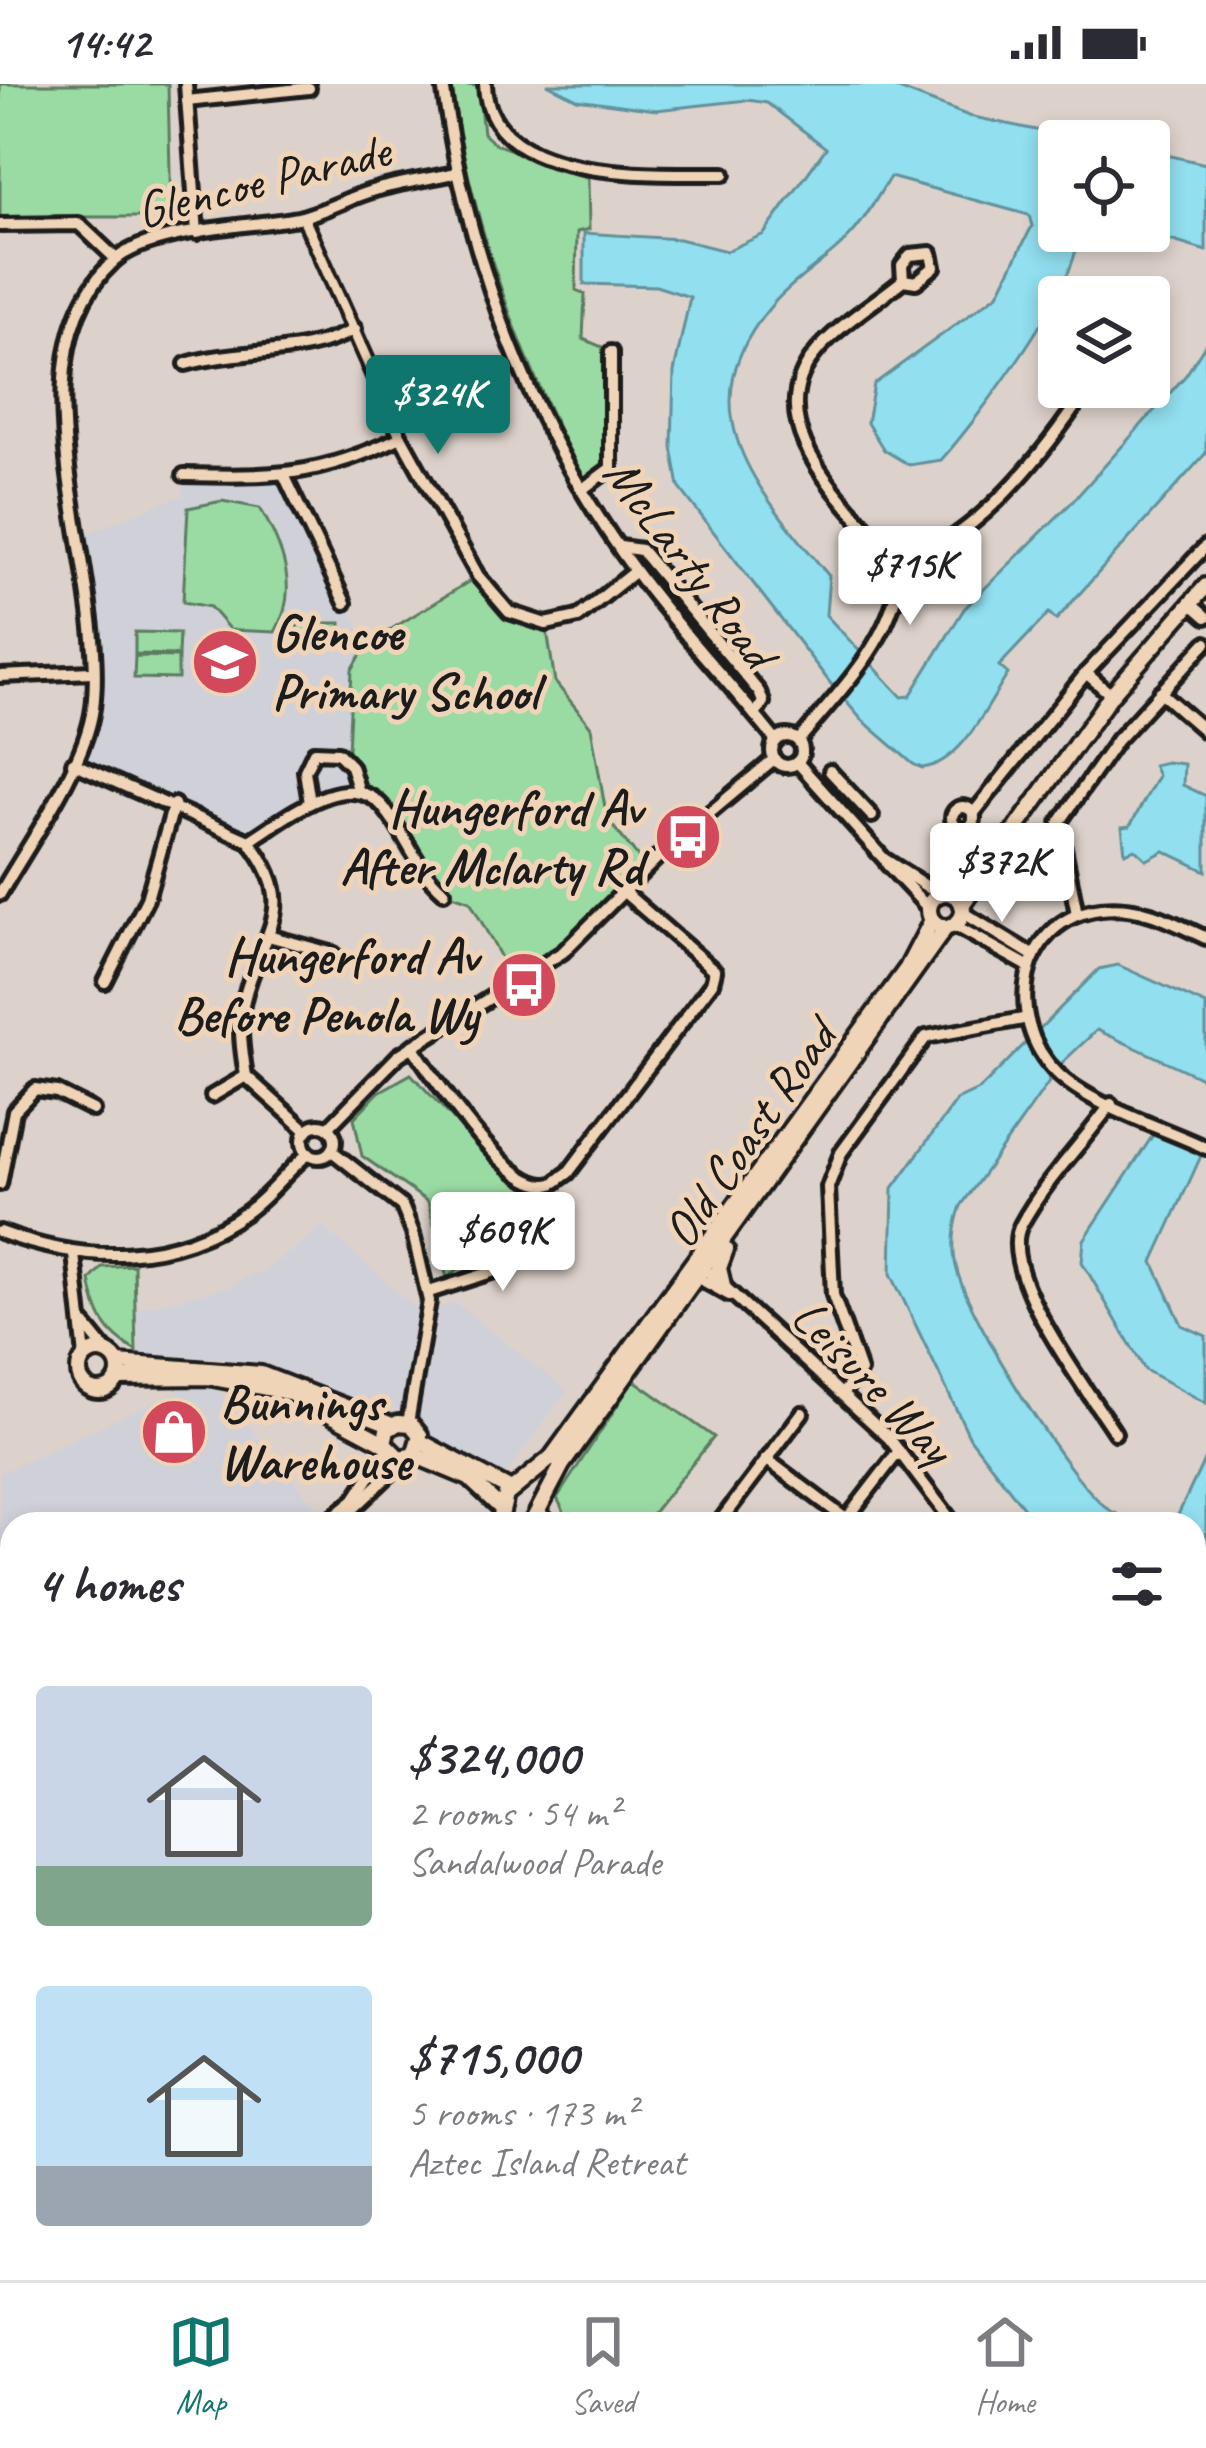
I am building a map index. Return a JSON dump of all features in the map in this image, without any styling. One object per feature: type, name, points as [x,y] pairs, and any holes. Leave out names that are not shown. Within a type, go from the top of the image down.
[{"type":"main road","name":"Old Coast Road","points":[[543,1512],[562,1466],[947,911],[1005,841],[1111,695],[1206,586]]},
{"type":"main road","name":"Old Coast Road","points":[[507,1512],[516,1488],[551,1458],[738,1223],[947,911]]},
{"type":"main road","points":[[728,1291],[719,1268],[738,1223]]},
{"type":"main road","points":[[114,1364],[107,1390],[92,1390],[81,1379],[85,1357],[168,1375],[250,1382],[323,1408],[386,1447],[536,1492],[540,1512]]},
{"type":"main road","points":[[114,1364],[261,1374],[392,1425],[408,1423],[414,1452]]},
{"type":"main road","points":[[386,1447],[392,1425]]},
{"type":"main road","points":[[414,1452],[469,1478],[500,1512]]},
{"type":"street","points":[[187,84],[197,233]]},
{"type":"street","name":"McLarty Road","points":[[443,84],[455,173],[500,321],[541,417],[635,571],[776,741]]},
{"type":"street","points":[[485,84],[489,118],[501,133],[538,152],[598,172],[724,174]]},
{"type":"street","points":[[187,100],[308,88]]},
{"type":"street","name":"Glencoe Parade","points":[[0,894],[73,763],[93,710],[64,355],[75,311],[116,259],[197,233],[303,217],[374,190],[455,173]]},
{"type":"street","points":[[303,217],[401,437],[478,577],[509,612],[546,624],[578,617],[635,571]]},
{"type":"street","points":[[0,225],[79,224],[116,259]]},
{"type":"street","points":[[898,579],[891,572],[891,556],[803,448],[796,400],[816,352],[903,280]]},
{"type":"street","points":[[186,364],[225,353],[331,343],[355,329]]},
{"type":"street","points":[[584,488],[611,468],[611,352]]},
{"type":"street","points":[[919,557],[946,544],[983,514],[1071,408]]},
{"type":"street","points":[[184,475],[285,478],[349,462],[401,437]]},
{"type":"street","points":[[285,478],[346,603]]},
{"type":"street","points":[[973,814],[1086,673],[1206,546]]},
{"type":"street","points":[[620,547],[641,550],[759,692],[763,702],[755,715]]},
{"type":"street","points":[[891,556],[905,549],[919,557]]},
{"type":"street","points":[[898,579],[915,577],[919,557]]},
{"type":"street","points":[[798,741],[866,657],[887,623],[898,579]]},
{"type":"street","points":[[1190,603],[1206,617]]},
{"type":"street","points":[[1077,914],[1059,823],[1117,740],[1206,643]]},
{"type":"street","points":[[0,676],[92,673]]},
{"type":"street","points":[[1086,673],[1111,695]]},
{"type":"street","points":[[1160,692],[1206,731]]},
{"type":"street","points":[[307,1131],[328,1128],[367,1083],[412,1046],[544,966],[672,844],[774,759],[776,741],[789,736],[798,741],[802,754],[797,762],[784,766],[774,759]]},
{"type":"street","points":[[310,803],[305,771],[314,752],[338,753],[352,766],[359,793]]},
{"type":"street","points":[[797,762],[884,859],[947,911],[1031,961]]},
{"type":"street","points":[[73,763],[248,841],[265,862],[275,890],[272,937],[244,998],[246,1076],[307,1131]]},
{"type":"street","points":[[830,771],[872,816]]},
{"type":"street","points":[[248,841],[310,803],[346,791],[359,793],[383,806],[418,869],[444,892]]},
{"type":"street","points":[[832,806],[849,791]]},
{"type":"street","points":[[104,982],[147,898],[174,805]]},
{"type":"street","points":[[412,1046],[488,1147],[512,1168],[536,1184],[551,1184],[568,1173],[712,983],[715,971],[624,892]]},
{"type":"street","points":[[1206,938],[1148,911],[1124,908],[1077,914],[1031,961],[1023,1018],[1059,1075],[1206,1148]]},
{"type":"street","points":[[272,937],[334,954]]},
{"type":"street","points":[[843,1393],[860,1371],[837,1311],[828,1239],[828,1187],[841,1153],[926,1037],[1023,1018]]},
{"type":"street","points":[[212,1096],[246,1076]]},
{"type":"street","points":[[0,1184],[14,1111],[35,1089],[57,1092],[93,1110]]},
{"type":"street","points":[[1112,1104],[1018,1229],[1018,1268],[1071,1370],[1115,1433]]},
{"type":"street","points":[[328,1128],[334,1136],[332,1151]]},
{"type":"street","points":[[307,1131],[303,1142],[309,1153],[322,1157],[332,1151]]},
{"type":"street","points":[[332,1151],[406,1211],[429,1292],[408,1423]]},
{"type":"street","points":[[0,1232],[74,1254],[146,1253],[214,1232],[262,1200],[309,1153]]},
{"type":"street","points":[[429,1292],[498,1270],[542,1227]]},
{"type":"street","points":[[74,1254],[85,1357]]},
{"type":"street","name":"Leisure Way","points":[[697,1270],[728,1291],[843,1393],[898,1451],[945,1512]]},
{"type":"street","points":[[84,1322],[114,1364]]},
{"type":"street","points":[[727,1512],[802,1413]]},
{"type":"street","points":[[339,1512],[354,1500],[386,1447]]},
{"type":"street","points":[[852,1512],[898,1451]]},
{"type":"street","points":[[350,1512],[414,1452]]},
{"type":"street","points":[[766,1459],[832,1512]]},
{"type":"shaded area","name":"Glencoe Primary School","points":[[184,475],[285,477],[367,644],[352,670],[346,791],[310,803],[249,841],[73,763],[93,710],[80,536],[182,495]]},
{"type":"shaded area","points":[[323,1226],[415,1308],[437,1309],[455,1302],[567,1391],[505,1476],[431,1438],[423,1424],[392,1407],[387,1415],[301,1376],[225,1358],[139,1357],[137,1309],[227,1287],[268,1268]]},
{"type":"shaded area","points":[[208,1377],[320,1512],[0,1512],[0,1473]]},
{"type":"green space","points":[[0,84],[168,84],[171,217],[0,217]]},
{"type":"green space","points":[[451,84],[478,86],[483,133],[495,144],[588,178],[589,229],[577,232],[576,290],[585,294],[583,339],[607,349],[608,465],[585,482],[539,386],[501,289],[472,188]]},
{"type":"green space","points":[[222,501],[260,508],[276,538],[287,585],[275,632],[230,630],[210,607],[183,602],[188,508]]},
{"type":"green space","points":[[478,576],[509,612],[546,624],[555,682],[591,727],[607,819],[647,868],[592,925],[516,985],[470,901],[444,892],[383,806],[346,791],[352,670],[367,644]]},
{"type":"green space","points":[[297,623],[341,623],[341,645],[298,646]]},
{"type":"green space","points":[[135,632],[179,633],[178,655],[135,654]]},
{"type":"green space","points":[[135,656],[178,657],[178,679],[134,678]]},
{"type":"green space","points":[[411,1074],[499,1168],[540,1201],[447,1278],[428,1202],[362,1156],[354,1118],[379,1092]]},
{"type":"green space","points":[[134,1265],[136,1351],[104,1322],[90,1280],[102,1267]]},
{"type":"green space","points":[[634,1380],[714,1437],[654,1512],[564,1512],[557,1498]]},
{"type":"water","points":[[547,84],[886,84],[969,116],[1038,130],[1038,252],[1075,253],[1066,276],[1038,276],[1038,328],[941,460],[909,465],[884,450],[867,423],[874,384],[998,294],[1032,226],[1029,215],[890,177],[848,238],[772,305],[745,344],[733,380],[732,415],[740,449],[778,513],[829,576],[826,615],[902,697],[910,696],[964,609],[1074,500],[1156,408],[1170,408],[1170,393],[1206,343],[1206,453],[1056,620],[1049,613],[999,666],[1008,674],[983,716],[962,744],[936,764],[922,768],[913,764],[861,719],[679,487],[672,447],[674,372],[690,297],[656,286],[584,284],[584,233],[679,239],[726,251],[764,234],[826,148],[767,103],[748,100],[656,110],[577,99]]},
{"type":"water","points":[[1170,156],[1206,164],[1206,251],[1170,240]]},
{"type":"water","points":[[1184,764],[1183,785],[1206,796],[1206,871],[1164,851],[1147,860],[1135,849],[1125,853],[1122,827],[1130,826],[1158,776],[1153,765]]},
{"type":"water","points":[[1118,965],[1206,1005],[1206,1080],[1097,1030],[1048,1076],[1049,1082],[961,1206],[954,1254],[965,1293],[1049,1438],[1113,1512],[1027,1512],[970,1438],[891,1274],[893,1188],[957,1100],[980,1089],[1099,969]]},
{"type":"water","points":[[1155,1132],[1201,1156],[1153,1262],[1182,1325],[1206,1336],[1206,1403],[1145,1370],[1082,1262],[1084,1240]]},
{"type":"water","points":[[1206,1456],[1206,1512],[1179,1512]]},
{"type":"place","name":"Glencoe Primary School","points":[[225,662]]},
{"type":"place","name":"Hungerford Av After Mclarty Rd","points":[[688,837]]},
{"type":"place","name":"Hungerford Av Before Penola Wy","points":[[524,985]]},
{"type":"place","name":"Bunnings Warehouse","points":[[174,1432]]}]
